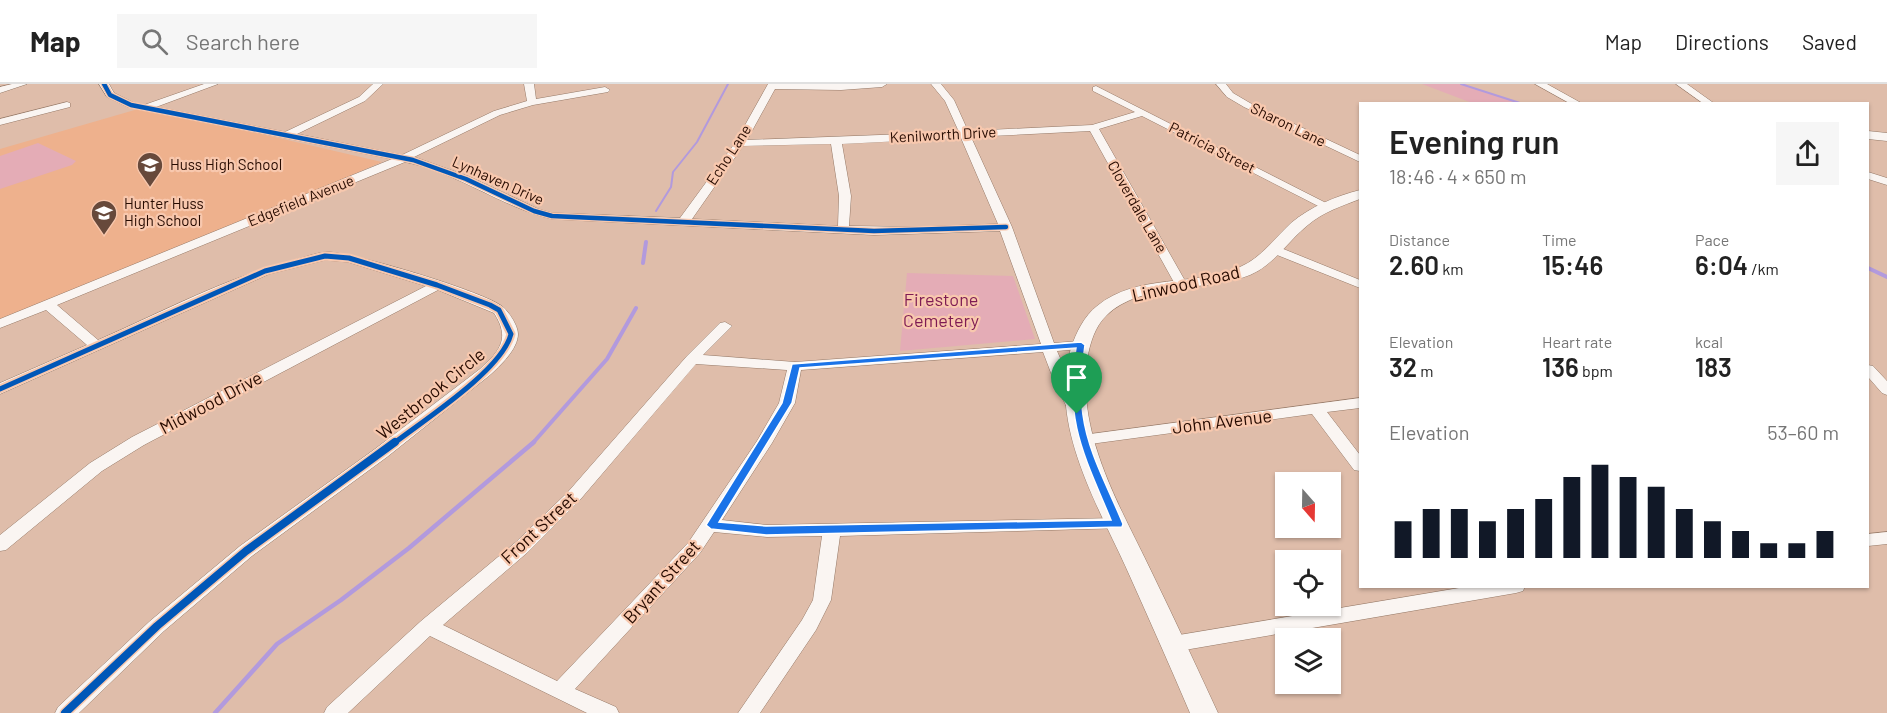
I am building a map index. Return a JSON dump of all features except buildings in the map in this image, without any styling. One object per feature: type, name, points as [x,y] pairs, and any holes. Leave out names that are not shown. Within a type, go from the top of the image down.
[{"type":"main road","points":[[1869,135],[1887,137]]},
{"type":"main road","name":"Linwood Road","points":[[1204,713],[1118,524],[1083,440],[1077,414],[1077,369],[1081,345],[1093,320],[1102,310],[1116,302],[1143,292],[1182,286],[1244,271],[1261,262],[1276,250],[1303,222],[1328,207],[1359,194]]},
{"type":"street","points":[[0,90],[22,84]]},
{"type":"street","name":"Lynhaven Drive","points":[[104,84],[106,91],[116,99],[144,108],[405,158],[466,179],[543,214],[580,219],[843,230],[918,231],[1006,227]]},
{"type":"street","points":[[144,108],[213,84]]},
{"type":"street","points":[[287,135],[362,99],[378,84]]},
{"type":"street","points":[[529,84],[532,102]]},
{"type":"street","points":[[772,85],[841,87],[882,84]]},
{"type":"street","points":[[936,84],[949,100],[1006,227],[1048,347],[1077,414]]},
{"type":"street","name":"Sharon Lane","points":[[1221,84],[1230,95],[1247,105],[1359,159]]},
{"type":"street","points":[[1540,84],[1575,102]]},
{"type":"street","points":[[1681,84],[1708,102]]},
{"type":"street","name":"Echo Lane","points":[[683,223],[740,143],[772,85]]},
{"type":"street","name":"Patricia Street","points":[[1096,89],[1328,207]]},
{"type":"street","name":"Edgefield Avenue","points":[[0,324],[405,158],[477,120],[532,102],[605,90]]},
{"type":"street","points":[[0,122],[67,105]]},
{"type":"street","name":"Kenilworth Drive","points":[[740,143],[836,141],[1093,128],[1143,113]]},
{"type":"street","name":"Cloverdale Lane","points":[[1093,128],[1182,286]]},
{"type":"street","points":[[836,141],[847,196],[847,213],[843,230]]},
{"type":"street","points":[[1869,175],[1887,182]]},
{"type":"street","points":[[1276,250],[1359,284]]},
{"type":"street","name":"Westbrook Circle","points":[[0,389],[265,271],[312,258],[350,258],[490,304],[504,316],[511,334],[509,342],[495,363],[381,453],[246,551],[158,626],[65,713]]},
{"type":"street","name":"Midwood Drive","points":[[0,545],[87,474],[138,441],[437,285]]},
{"type":"street","points":[[48,305],[96,345]]},
{"type":"street","name":"Front Street","points":[[334,713],[428,626],[522,547],[573,497],[692,360],[725,326]]},
{"type":"street","points":[[692,360],[795,366],[1081,345]]},
{"type":"street","name":"Bryant Street","points":[[560,692],[694,548],[711,525],[787,403],[795,366]]},
{"type":"street","points":[[1869,370],[1887,390]]},
{"type":"street","name":"John Avenue","points":[[1083,440],[1359,403]]},
{"type":"street","points":[[1317,410],[1359,465]]},
{"type":"street","points":[[711,525],[766,531],[1118,524]]},
{"type":"street","points":[[748,713],[809,625],[822,600],[832,530]]},
{"type":"street","points":[[1869,540],[1887,538]]},
{"type":"street","points":[[1173,644],[1459,591],[1493,588]]},
{"type":"street","points":[[428,626],[560,692],[609,713]]},
{"type":"shaded area","name":"Hunter Huss High School","points":[[145,107],[382,162],[0,326],[0,149]]},
{"type":"green space","points":[[1422,84],[1468,84],[1465,85],[1520,102],[1469,102]]},
{"type":"green space","points":[[38,143],[76,161],[72,165],[0,189],[0,156]]},
{"type":"green space","name":"Firestone Cemetery","points":[[907,273],[1013,276],[1035,339],[900,351]]},
{"type":"waterway","points":[[656,211],[671,187],[673,172],[697,142],[728,84]]},
{"type":"waterway","points":[[1461,84],[1517,102]]},
{"type":"waterway","points":[[643,263],[646,242]]},
{"type":"waterway","points":[[1869,268],[1887,277]]},
{"type":"waterway","points":[[533,443],[607,359],[636,308]]},
{"type":"waterway","points":[[215,713],[277,644],[341,600],[409,548],[533,443]]},
{"type":"cycle path","points":[[104,84],[110,95],[131,105],[413,160],[466,179],[534,211],[552,216],[874,231],[1006,227]]},
{"type":"cycle path","points":[[0,389],[265,271],[325,256],[349,258],[437,285],[490,305],[499,310],[511,334],[509,342],[495,363],[485,372],[381,453],[246,551],[157,626],[65,713]]},
{"type":"place","name":"Huss High School","points":[[150,188]]},
{"type":"place","name":"Hunter Huss High School","points":[[104,236]]},
{"type":"route","points":[[1081,345],[1076,382],[1077,414],[1093,467],[1118,524],[766,531],[711,525],[787,403],[795,366],[1081,345]]}]
